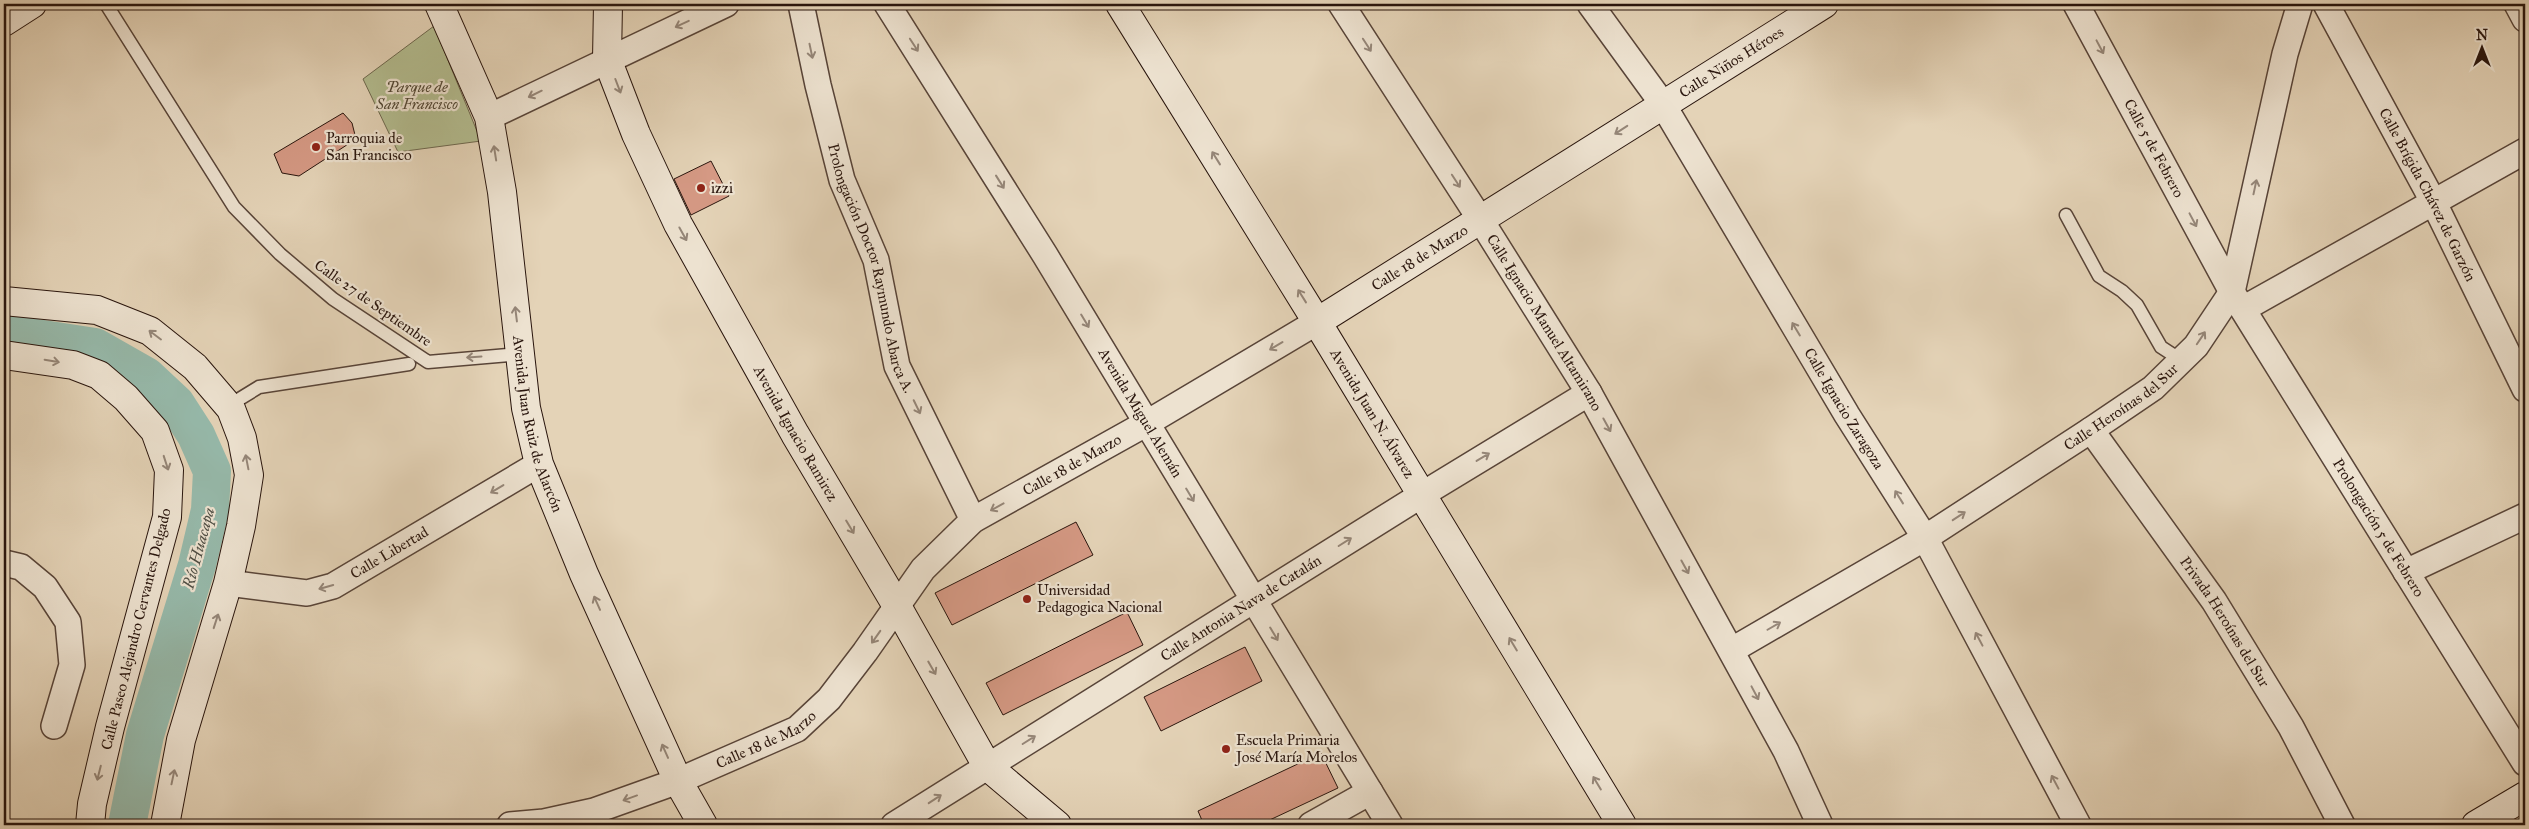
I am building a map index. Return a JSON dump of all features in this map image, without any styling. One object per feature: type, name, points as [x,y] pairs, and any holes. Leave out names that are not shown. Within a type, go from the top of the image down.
[{"type":"main road","points":[[4,22],[32,4]]},
{"type":"main road","name":"Avenida Juan Ruiz de Alarcón","points":[[439,4],[489,116],[502,192],[526,408],[539,464],[584,574],[678,781],[703,825]]},
{"type":"main road","name":"Avenida Ignacio Ramirez","points":[[608,4],[607,59],[636,134],[678,224],[795,434],[897,606],[987,766],[1057,825]]},
{"type":"main road","name":"Avenida Juan N. Álvarez","points":[[1120,4],[1423,494],[1622,825]]},
{"type":"main road","name":"Calle Niños Héroes","points":[[1662,103],[1824,4]]},
{"type":"main road","name":"Calle 18 de Marzo","points":[[1317,322],[1662,103]]},
{"type":"main road","points":[[4,301],[97,310],[150,331],[195,367],[228,406],[242,438],[249,475],[242,526],[228,583],[181,740],[165,825]]},
{"type":"main road","name":"Calle Paseo Alejandro Cervantes Delgado","points":[[4,355],[73,365],[99,375],[126,398],[155,431],[169,470],[167,517],[110,728],[92,804],[90,825]]},
{"type":"main road","points":[[2476,825],[2525,796]]},
{"type":"street","points":[[489,116],[726,4]]},
{"type":"street","name":"Prolongación Doctor Raymundo Abarca A.","points":[[801,4],[818,85],[842,180],[876,260],[897,366],[973,520]]},
{"type":"street","name":"Avenida Miguel Alemán","points":[[887,4],[967,128],[1390,825]]},
{"type":"street","name":"Calle Ignacio Manuel Altamirano","points":[[1340,4],[1480,219],[1589,393],[1732,650],[1786,751],[1820,825]]},
{"type":"street","name":"Calle Ignacio Zaragoza","points":[[1590,4],[1662,103],[1847,415],[1926,538],[2078,825]]},
{"type":"street","name":"Calle 5 de Febrero","points":[[2076,4],[2238,301]]},
{"type":"street","name":"Calle Heroínas del Sur","points":[[1732,650],[1926,538],[2153,388],[2238,301],[2285,54],[2300,4]]},
{"type":"street","name":"Calle Brígida Chávez de Garzón","points":[[2326,4],[2434,203],[2525,389]]},
{"type":"street","points":[[2517,4],[2525,19]]},
{"type":"street","points":[[2238,301],[2434,203],[2525,151]]},
{"type":"street","name":"Prolongación 5 de Febrero","points":[[2238,301],[2525,763]]},
{"type":"street","name":"Calle 18 de Marzo","points":[[510,825],[545,824],[594,811],[678,781],[797,728],[829,699],[923,569],[973,520],[1147,423],[1317,322]]},
{"type":"street","name":"Calle Antonia Nava de Catalán","points":[[894,825],[1423,494],[1589,393]]},
{"type":"street","name":"Privada Heroínas del Sur","points":[[2091,430],[2214,601],[2291,727],[2342,825]]},
{"type":"street","name":"Calle Libertad","points":[[228,583],[307,592],[333,586],[539,464]]},
{"type":"street","points":[[2406,572],[2525,516]]},
{"type":"street","points":[[4,563],[21,567],[45,587],[68,622],[72,665],[54,726]]},
{"type":"street","points":[[1311,825],[1370,792]]},
{"type":"lane","name":"Calle 27 de Septiembre","points":[[106,4],[234,207],[280,254],[333,299],[428,362],[520,354]]},
{"type":"lane","points":[[2066,215],[2098,276],[2122,291],[2137,305],[2161,347],[2181,360]]},
{"type":"lane","name":"Calle 27 de Septiembre","points":[[228,406],[259,387],[408,364]]},
{"type":"green space","name":"Parque de San Francisco","points":[[434,26],[481,141],[398,152],[363,79]]},
{"type":"building","name":"Parroquia de San Francisco","points":[[343,113],[352,123],[356,139],[299,176],[282,173],[274,154]]},
{"type":"building","name":"izzi","points":[[711,161],[729,196],[691,215],[674,179]]},
{"type":"building","points":[[1076,522],[1093,555],[952,625],[935,593]]},
{"type":"building","points":[[1127,612],[1143,645],[1003,715],[986,683]]},
{"type":"building","points":[[1245,647],[1262,681],[1161,731],[1144,697]]},
{"type":"building","points":[[1321,753],[1338,788],[1259,825],[1204,825],[1198,811]]},
{"type":"waterway","name":"Río Huacapa","points":[[4,333],[95,347],[146,376],[176,404],[196,435],[212,471],[210,510],[197,565],[145,735],[127,825]]},
{"type":"place","name":"Parroquia de San Francisco","points":[[316,147]]},
{"type":"place","name":"izzi","points":[[701,188]]},
{"type":"place","name":"Universidad Pedagogica Nacional","points":[[1027,599]]},
{"type":"place","name":"Escuela Primaria José María Morelos","points":[[1226,749]]}]
